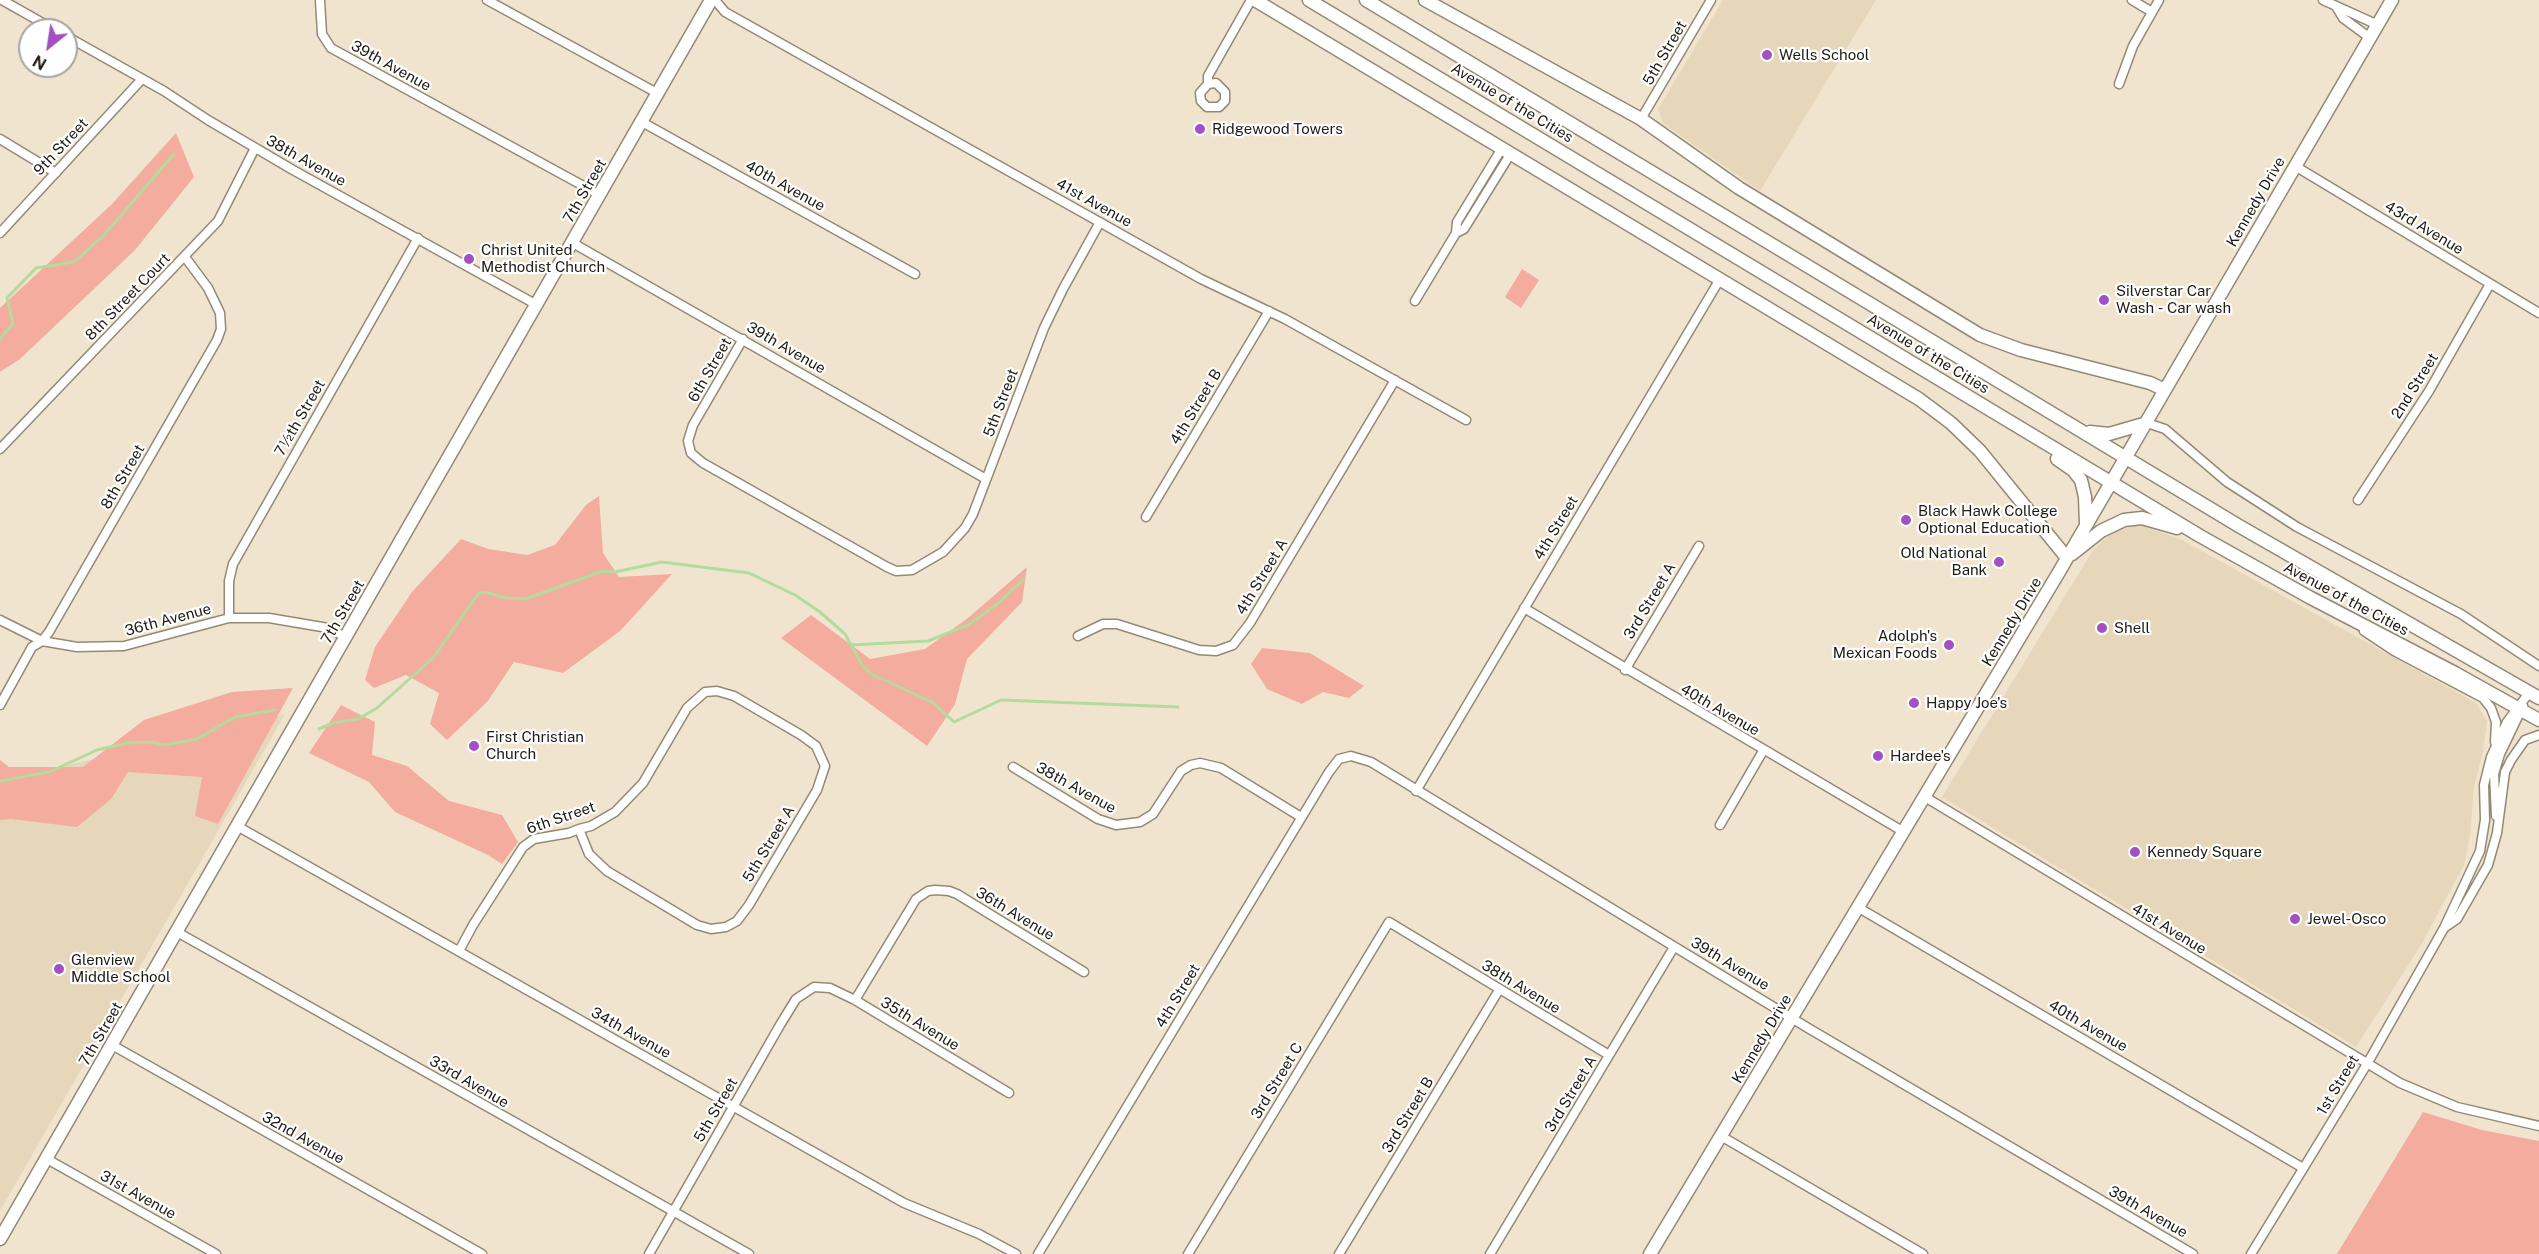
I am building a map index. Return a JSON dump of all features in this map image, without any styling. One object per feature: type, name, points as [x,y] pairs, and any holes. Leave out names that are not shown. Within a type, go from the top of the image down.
[{"type":"main road","name":"7th Street","points":[[0,1239],[571,242],[713,0]]},
{"type":"main road","points":[[1253,0],[1918,399],[1951,423],[1992,464],[2067,558],[2116,522],[2142,518],[2176,528],[2216,545]]},
{"type":"main road","name":"Avenue of the Cities","points":[[1309,0],[2216,545],[2326,607],[2539,720]]},
{"type":"main road","name":"Avenue of the Cities","points":[[1366,0],[2312,569],[2534,695]]},
{"type":"main road","points":[[1425,0],[1641,119],[1739,188],[1980,335],[2021,350],[2150,383],[2165,390]]},
{"type":"main road","name":"Kennedy Drive","points":[[1651,1253],[2067,558],[2392,0]]},
{"type":"main road","points":[[1898,354],[1963,400],[2073,470],[2083,487],[2086,524]]},
{"type":"main road","points":[[2078,428],[2109,434],[2146,423]]},
{"type":"street","points":[[2,0],[34,18]]},
{"type":"street","name":"39th Avenue","points":[[320,0],[320,25],[328,45],[600,195]]},
{"type":"street","points":[[487,0],[657,93]]},
{"type":"street","name":"41st Avenue","points":[[713,0],[725,12],[1201,279],[1269,311],[1466,420]]},
{"type":"street","points":[[1208,84],[1208,76],[1253,0]]},
{"type":"street","name":"5th Street","points":[[1641,119],[1711,0]]},
{"type":"street","points":[[2132,0],[2152,12]]},
{"type":"street","points":[[2119,84],[2133,46],[2159,0]]},
{"type":"street","points":[[2323,0],[2378,25]]},
{"type":"street","points":[[2337,8],[2343,18],[2370,38]]},
{"type":"street","name":"38th Avenue","points":[[78,43],[255,148],[537,304]]},
{"type":"street","name":"9th Street","points":[[0,233],[142,79]]},
{"type":"street","name":"40th Avenue","points":[[642,122],[915,274]]},
{"type":"street","points":[[0,139],[56,173]]},
{"type":"street","name":"8th Street Court","points":[[0,449],[218,221],[255,148]]},
{"type":"street","points":[[1415,301],[1456,233],[1464,229],[1506,150]]},
{"type":"street","name":"43rd Avenue","points":[[2295,166],[2539,313]]},
{"type":"street","name":"5th Street","points":[[905,572],[932,559],[956,539],[973,514],[1044,328],[1100,222]]},
{"type":"street","name":"7½th Street","points":[[229,618],[229,581],[233,564],[418,238]]},
{"type":"street","name":"39th Avenue","points":[[571,242],[986,478]]},
{"type":"street","name":"8th Street","points":[[0,705],[32,647],[42,640],[217,340],[221,329],[220,312],[208,288],[184,257]]},
{"type":"street","name":"4th Street","points":[[1416,791],[1720,279]]},
{"type":"street","name":"2nd Street","points":[[2358,500],[2429,391],[2490,284]]},
{"type":"street","name":"4th Street B","points":[[1146,517],[1269,311]]},
{"type":"street","name":"6th Street","points":[[743,339],[693,425],[688,447],[703,463],[887,567],[905,572]]},
{"type":"street","name":"4th Street A","points":[[1078,636],[1103,624],[1117,624],[1199,650],[1216,651],[1233,645],[1250,623],[1395,380]]},
{"type":"street","points":[[2146,423],[2165,429],[2227,482],[2288,522],[2462,614],[2539,666]]},
{"type":"street","name":"3rd Street A","points":[[1625,670],[1699,546]]},
{"type":"street","points":[[2326,607],[2394,651],[2482,698],[2491,708],[2496,722],[2496,736],[2491,757]]},
{"type":"street","name":"40th Avenue","points":[[1524,609],[1904,832]]},
{"type":"street","name":"36th Avenue","points":[[0,620],[42,640],[77,647],[124,646],[229,618],[269,618],[328,628],[346,637]]},
{"type":"street","name":"6th Street","points":[[459,951],[472,925],[523,847],[534,839],[579,829],[615,812],[636,792],[687,708],[705,692],[717,691],[734,696],[801,735],[816,746],[825,766]]},
{"type":"street","points":[[2498,825],[2494,803],[2494,774],[2519,709],[2534,695]]},
{"type":"street","name":"1st Street","points":[[2251,1254],[2367,1064],[2444,928],[2480,851],[2485,820],[2484,785],[2491,757],[2507,722],[2519,709]]},
{"type":"street","points":[[2498,825],[2502,786],[2511,760],[2525,740],[2539,735]]},
{"type":"street","points":[[1720,825],[1763,751]]},
{"type":"street","name":"39th Avenue","points":[[1345,757],[1363,758],[1792,1018],[2193,1254]]},
{"type":"street","name":"4th Street","points":[[1038,1254],[1301,817],[1335,763],[1345,757]]},
{"type":"street","name":"38th Avenue","points":[[1013,767],[1098,819],[1116,825],[1140,822],[1153,814],[1181,771],[1200,763],[1221,768],[1301,817]]},
{"type":"street","name":"5th Street A","points":[[579,829],[589,854],[607,871],[697,925],[711,929],[726,927],[737,921],[748,905],[817,790],[825,766]]},
{"type":"street","name":"41st Avenue","points":[[1925,797],[2400,1083],[2457,1107],[2539,1126]]},
{"type":"street","name":"34th Avenue","points":[[237,825],[918,1210],[979,1234],[1016,1254]]},
{"type":"street","name":"1st Street","points":[[2444,928],[2457,919],[2483,875],[2498,825]]},
{"type":"street","name":"36th Avenue","points":[[855,1000],[916,899],[928,891],[949,891],[957,894],[1084,972]]},
{"type":"street","name":"40th Avenue","points":[[1859,908],[2304,1168]]},
{"type":"street","name":"38th Avenue","points":[[1389,922],[1610,1055]]},
{"type":"street","name":"3rd Street C","points":[[1188,1254],[1389,922]]},
{"type":"street","name":"33rd Avenue","points":[[177,932],[749,1254]]},
{"type":"street","name":"3rd Street A","points":[[1490,1254],[1674,947]]},
{"type":"street","name":"5th Street","points":[[649,1254],[796,999],[814,987]]},
{"type":"street","name":"35th Avenue","points":[[814,987],[830,988],[855,1000],[1009,1093]]},
{"type":"street","name":"3rd Street B","points":[[1339,1254],[1499,990]]},
{"type":"street","name":"32nd Avenue","points":[[112,1046],[482,1254]]},
{"type":"street","points":[[1721,1136],[1923,1254]]},
{"type":"street","name":"31st Avenue","points":[[46,1159],[216,1254]]},
{"type":"shaded area","name":"Wells School","points":[[1723,0],[1876,0],[1760,191],[1663,123],[1658,109]]},
{"type":"shaded area","points":[[176,133],[194,177],[135,250],[20,359],[0,372],[0,308],[112,204]]},
{"type":"shaded area","points":[[1522,269],[1539,280],[1521,308],[1505,297]]},
{"type":"shaded area","points":[[599,496],[603,553],[619,577],[672,574],[620,631],[563,673],[514,662],[487,702],[447,740],[430,724],[439,693],[406,675],[374,688],[365,680],[375,647],[412,592],[461,539],[488,549],[527,555],[555,545],[586,505]]},
{"type":"shaded area","points":[[2141,525],[2182,540],[2476,703],[2487,721],[2483,752],[2474,787],[2470,836],[2464,865],[2421,945],[2356,1047],[1942,797],[2093,550],[2114,531]]},
{"type":"shaded area","points":[[1027,567],[1022,602],[967,659],[955,704],[927,746],[781,638],[811,615],[870,659],[925,649],[968,618]]},
{"type":"shaded area","points":[[1262,648],[1310,653],[1364,686],[1349,698],[1323,692],[1302,704],[1267,689],[1251,664]]},
{"type":"shaded area","points":[[293,688],[218,824],[195,816],[202,777],[128,772],[111,799],[77,827],[11,819],[0,820],[0,760],[9,767],[83,767],[144,720],[232,692]]},
{"type":"shaded area","points":[[341,705],[375,722],[372,755],[407,766],[449,801],[502,815],[518,842],[502,864],[488,855],[395,812],[369,782],[309,753]]},
{"type":"shaded area","points":[[285,714],[0,1211],[0,781]]},
{"type":"shaded area","points":[[2423,1112],[2482,1130],[2539,1141],[2539,1254],[2337,1254]]},
{"type":"waterway","points":[[0,339],[13,324],[7,298],[36,268],[74,262],[103,236],[174,154]]},
{"type":"waterway","points":[[378,707],[433,658],[478,594],[485,592],[506,598],[525,599],[603,571],[615,572],[662,562],[749,573],[795,595],[820,612],[845,634],[862,665],[871,674],[932,702],[954,722],[1001,700],[1178,707]]},
{"type":"waterway","points":[[851,645],[928,641],[968,625],[996,605],[1024,579]]},
{"type":"waterway","points":[[319,729],[333,723],[358,719],[377,708]]},
{"type":"waterway","points":[[0,781],[49,772],[97,750],[128,743],[152,742],[165,745],[197,739],[235,717],[275,710]]},
{"type":"place","name":"Wells School","points":[[1767,55]]},
{"type":"place","name":"Ridgewood Towers","points":[[1200,129]]},
{"type":"place","name":"Christ United Methodist Church","points":[[469,259]]},
{"type":"place","name":"Silverstar Car Wash - Car wash","points":[[2104,300]]},
{"type":"place","name":"Black Hawk College Optional Education","points":[[1906,520]]},
{"type":"place","name":"Old National Bank","points":[[1999,562]]},
{"type":"place","name":"Shell","points":[[2102,628]]},
{"type":"place","name":"Adolph's Mexican Foods","points":[[1949,645]]},
{"type":"place","name":"Happy Joe's","points":[[1914,703]]},
{"type":"place","name":"First Christian Church","points":[[474,746]]},
{"type":"place","name":"Hardee's","points":[[1878,756]]},
{"type":"place","name":"Kennedy Square","points":[[2135,852]]},
{"type":"place","name":"Jewel-Osco","points":[[2295,919]]},
{"type":"place","name":"Glenview Middle School","points":[[59,969]]}]
